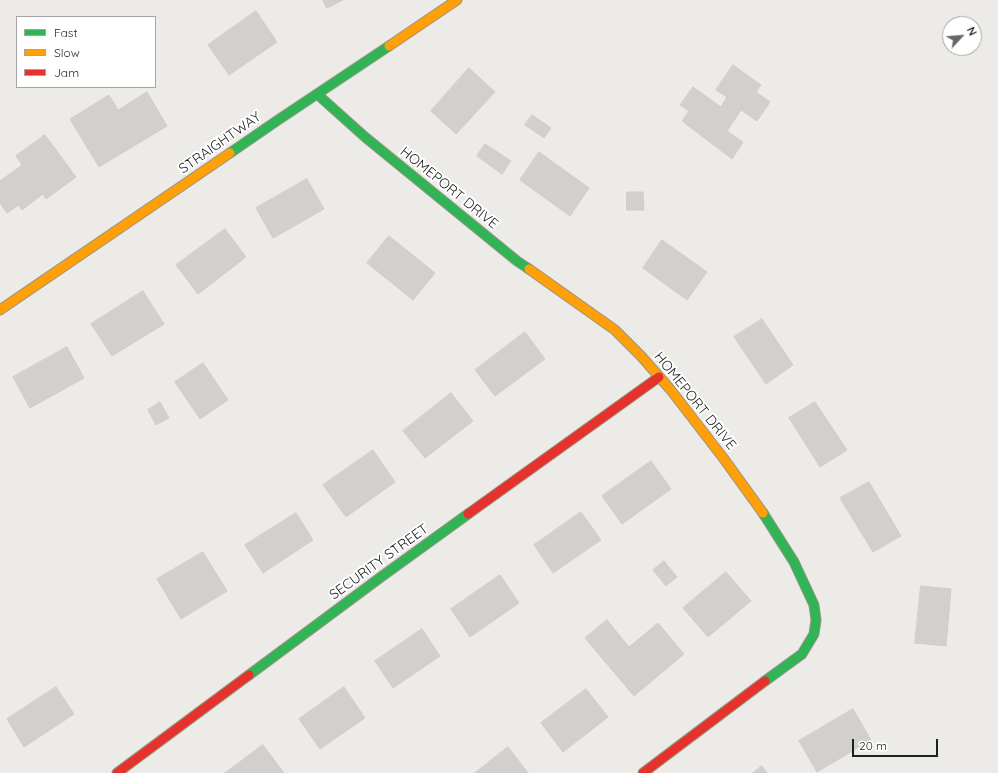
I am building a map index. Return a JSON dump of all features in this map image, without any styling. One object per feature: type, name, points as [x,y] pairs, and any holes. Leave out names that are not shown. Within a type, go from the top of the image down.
[{"type":"street","name":"STRAIGHTWAY","points":[[0,310],[457,0]]},
{"type":"street","name":"HOMEPORT DRIVE","points":[[317,94],[365,137],[516,261],[615,330],[641,356],[670,389],[724,459],[770,523],[794,562],[807,589],[814,605],[816,620],[814,634],[802,654],[643,773]]},
{"type":"street","name":"SECURITY STREET","points":[[116,773],[381,577],[660,377]]},
{"type":"building","points":[[323,0],[343,0],[327,8]]},
{"type":"building","points":[[256,11],[277,42],[229,75],[208,45]]},
{"type":"building","points":[[733,65],[761,85],[756,92],[770,102],[757,121],[741,110],[727,131],[743,142],[732,159],[682,121],[689,111],[680,105],[693,87],[721,107],[727,97],[716,90]]},
{"type":"building","points":[[469,68],[495,92],[456,134],[431,111]]},
{"type":"building","points":[[147,92],[167,126],[99,167],[70,119],[109,95],[118,110]]},
{"type":"building","points":[[532,115],[551,128],[544,138],[525,125]]},
{"type":"building","points":[[45,135],[76,177],[46,199],[43,194],[22,210],[19,205],[7,213],[0,203],[0,181],[22,165],[16,156]]},
{"type":"building","points":[[485,144],[511,161],[502,174],[477,156]]},
{"type":"building","points":[[539,152],[589,188],[570,216],[520,180]]},
{"type":"building","points":[[307,179],[324,209],[273,238],[256,208]]},
{"type":"building","points":[[627,192],[643,192],[644,210],[627,210]]},
{"type":"building","points":[[225,229],[246,257],[198,294],[176,265]]},
{"type":"building","points":[[389,236],[435,273],[413,300],[367,263]]},
{"type":"building","points":[[662,240],[707,272],[687,300],[643,268]]},
{"type":"building","points":[[143,291],[164,324],[112,356],[91,324]]},
{"type":"building","points":[[762,319],[793,365],[766,384],[734,337]]},
{"type":"building","points":[[525,332],[545,359],[495,396],[475,370]]},
{"type":"building","points":[[67,347],[84,378],[30,408],[13,377]]},
{"type":"building","points":[[203,363],[228,400],[200,419],[175,382]]},
{"type":"building","points":[[451,393],[473,421],[425,458],[403,431]]},
{"type":"building","points":[[160,402],[169,418],[156,425],[148,410]]},
{"type":"building","points":[[815,402],[847,450],[820,467],[789,418]]},
{"type":"building","points":[[373,450],[395,482],[346,517],[323,485]]},
{"type":"building","points":[[651,461],[671,489],[622,524],[602,496]]},
{"type":"building","points":[[869,482],[901,536],[873,552],[840,498]]},
{"type":"building","points":[[581,512],[601,540],[553,573],[534,545]]},
{"type":"building","points":[[296,513],[313,540],[263,573],[245,545]]},
{"type":"building","points":[[203,552],[227,591],[181,619],[157,579]]},
{"type":"building","points":[[664,561],[677,577],[666,586],[653,570]]},
{"type":"building","points":[[726,572],[751,601],[708,637],[683,608]]},
{"type":"building","points":[[500,575],[519,603],[470,637],[451,609]]},
{"type":"building","points":[[921,586],[951,589],[946,646],[915,643]]},
{"type":"building","points":[[607,620],[629,647],[658,623],[684,654],[634,696],[585,638]]},
{"type":"building","points":[[422,629],[440,656],[393,688],[375,661]]},
{"type":"building","points":[[56,687],[74,714],[24,747],[7,719]]},
{"type":"building","points":[[344,687],[365,718],[320,749],[299,719]]},
{"type":"building","points":[[586,689],[608,717],[563,752],[541,723]]},
{"type":"building","points":[[853,709],[871,740],[817,772],[799,741]]},
{"type":"building","points":[[263,745],[284,773],[225,773]]},
{"type":"building","points":[[508,747],[528,773],[475,773]]},
{"type":"building","points":[[762,766],[767,773],[753,773]]},
{"type":"traffic: fast","points":[[230,153],[389,46]]},
{"type":"traffic: fast","points":[[317,94],[365,137],[517,261],[529,269]]},
{"type":"traffic: fast","points":[[763,513],[794,562],[814,605],[816,620],[814,634],[802,654],[765,681]]},
{"type":"traffic: fast","points":[[249,675],[468,514]]},
{"type":"traffic: slow","points":[[389,46],[457,0]]},
{"type":"traffic: slow","points":[[0,310],[230,153]]},
{"type":"traffic: slow","points":[[529,269],[615,330],[641,356],[670,389],[763,513]]},
{"type":"traffic: jam","points":[[468,514],[659,377]]},
{"type":"traffic: jam","points":[[117,773],[249,675]]},
{"type":"traffic: jam","points":[[643,773],[765,681]]}]
